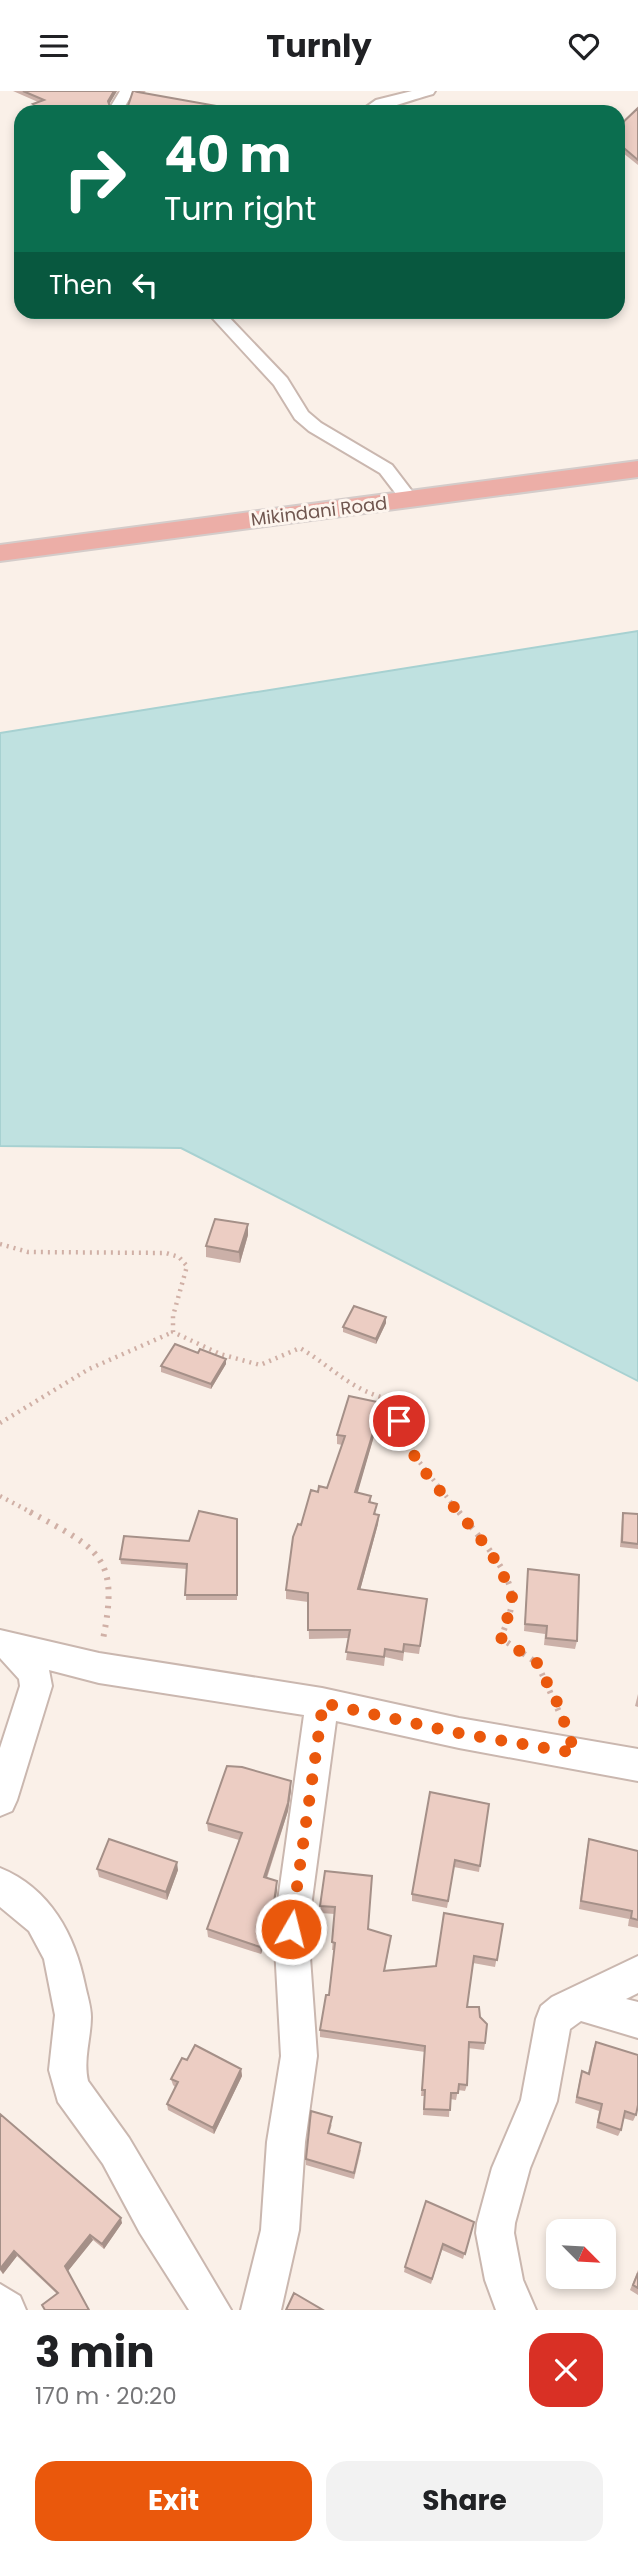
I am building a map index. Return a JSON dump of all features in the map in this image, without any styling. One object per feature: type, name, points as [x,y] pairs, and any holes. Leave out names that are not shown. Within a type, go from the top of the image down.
[{"type":"highway","name":"Mikindani Road","points":[[0,553],[638,468]]},
{"type":"street","points":[[380,105],[428,91]]},
{"type":"street","points":[[222,319],[281,382],[302,415],[315,428],[386,469],[409,499]]},
{"type":"street","points":[[5,1645],[99,1668],[323,1703],[458,1733],[638,1765]]},
{"type":"street","points":[[0,1800],[36,1686],[34,1673],[5,1645]]},
{"type":"street","points":[[261,2310],[281,2230],[286,2142],[299,2056],[291,1929],[323,1703]]},
{"type":"street","points":[[0,1885],[41,1919],[61,1954],[73,2015],[67,2070],[71,2089],[116,2151],[154,2220],[211,2310]]},
{"type":"street","points":[[516,2310],[504,2280],[495,2233],[496,2223],[510,2168],[539,2101],[554,2018],[638,1974]]},
{"type":"street","points":[[582,2004],[638,2020]]},
{"type":"street","points":[[0,2304],[6,2310]]},
{"type":"path","points":[[0,1244],[28,1252],[135,1251],[166,1253],[179,1257],[187,1266],[186,1285],[171,1319],[173,1332]]},
{"type":"path","points":[[0,1423],[89,1369],[173,1332]]},
{"type":"path","points":[[173,1332],[220,1354],[260,1366],[300,1348],[315,1356],[348,1386],[372,1397],[393,1400],[405,1443],[427,1476],[481,1540],[499,1567],[512,1595],[501,1638],[537,1663],[558,1704],[575,1753]]},
{"type":"path","points":[[0,1496],[99,1556],[108,1574],[110,1599],[99,1668]]},
{"type":"water","points":[[638,631],[638,1381],[181,1148],[0,1146],[0,733]]},
{"type":"building","points":[[23,91],[114,91],[108,101],[109,105],[33,104],[44,100]]},
{"type":"building","points":[[133,91],[140,91],[138,92],[211,105],[128,105]]},
{"type":"building","points":[[638,108],[638,160],[625,149],[625,120]]},
{"type":"building","points":[[215,1219],[248,1224],[239,1252],[206,1246]]},
{"type":"building","points":[[354,1306],[386,1317],[376,1339],[343,1327]]},
{"type":"building","points":[[175,1344],[198,1353],[200,1349],[226,1359],[211,1384],[161,1366]]},
{"type":"building","points":[[349,1396],[382,1403],[355,1492],[371,1496],[369,1502],[377,1504],[374,1514],[379,1515],[358,1589],[427,1599],[420,1646],[404,1644],[403,1652],[385,1649],[384,1657],[346,1652],[350,1630],[308,1630],[308,1593],[286,1590],[293,1537],[298,1524],[301,1525],[311,1490],[318,1492],[319,1486],[327,1488],[345,1436],[337,1435]]},
{"type":"building","points":[[199,1511],[237,1519],[237,1595],[185,1595],[187,1564],[120,1559],[124,1536],[189,1541]]},
{"type":"building","points":[[623,1513],[638,1514],[638,1544],[622,1542]]},
{"type":"building","points":[[528,1569],[579,1575],[577,1641],[546,1638],[547,1626],[525,1624]]},
{"type":"building","points":[[227,1766],[242,1767],[291,1781],[288,1803],[264,1877],[277,1881],[273,1909],[260,1947],[207,1929],[242,1833],[207,1823]]},
{"type":"building","points":[[430,1792],[489,1804],[480,1866],[455,1860],[448,1901],[412,1894]]},
{"type":"building","points":[[109,1839],[177,1862],[166,1892],[97,1869]]},
{"type":"building","points":[[589,1839],[638,1851],[638,1920],[631,1918],[632,1911],[581,1901]]},
{"type":"building","points":[[325,1871],[372,1876],[368,1929],[391,1936],[384,1971],[436,1966],[444,1913],[503,1924],[497,1960],[474,1956],[467,2007],[479,2007],[480,2017],[487,2024],[485,2043],[469,2042],[467,2085],[459,2084],[458,2093],[451,2093],[450,2110],[424,2109],[425,2090],[422,2090],[425,2046],[320,2030],[326,1995],[329,1995],[335,1943],[332,1942],[335,1907],[320,1906]]},
{"type":"building","points":[[596,2042],[638,2055],[636,2115],[625,2111],[621,2130],[598,2122],[602,2104],[577,2097],[582,2071],[589,2074]]},
{"type":"building","points":[[195,2045],[241,2069],[213,2128],[167,2104],[178,2082],[171,2079],[182,2058],[187,2060]]},
{"type":"building","points":[[311,2111],[332,2117],[328,2133],[361,2143],[354,2173],[306,2159]]},
{"type":"building","points":[[0,2114],[121,2218],[102,2244],[90,2235],[65,2266],[89,2310],[45,2310],[42,2305],[58,2293],[14,2251],[0,2269]]},
{"type":"building","points":[[426,2201],[474,2222],[465,2254],[443,2244],[432,2279],[405,2267]]},
{"type":"building","points":[[638,2273],[638,2288],[633,2285]]},
{"type":"building","points":[[294,2293],[323,2310],[286,2310]]},
{"type":"route","points":[[291,1929],[323,1703],[458,1733],[575,1753],[558,1704],[537,1663],[501,1638],[512,1595],[499,1567],[481,1540],[427,1476],[405,1443],[399,1421]]}]
